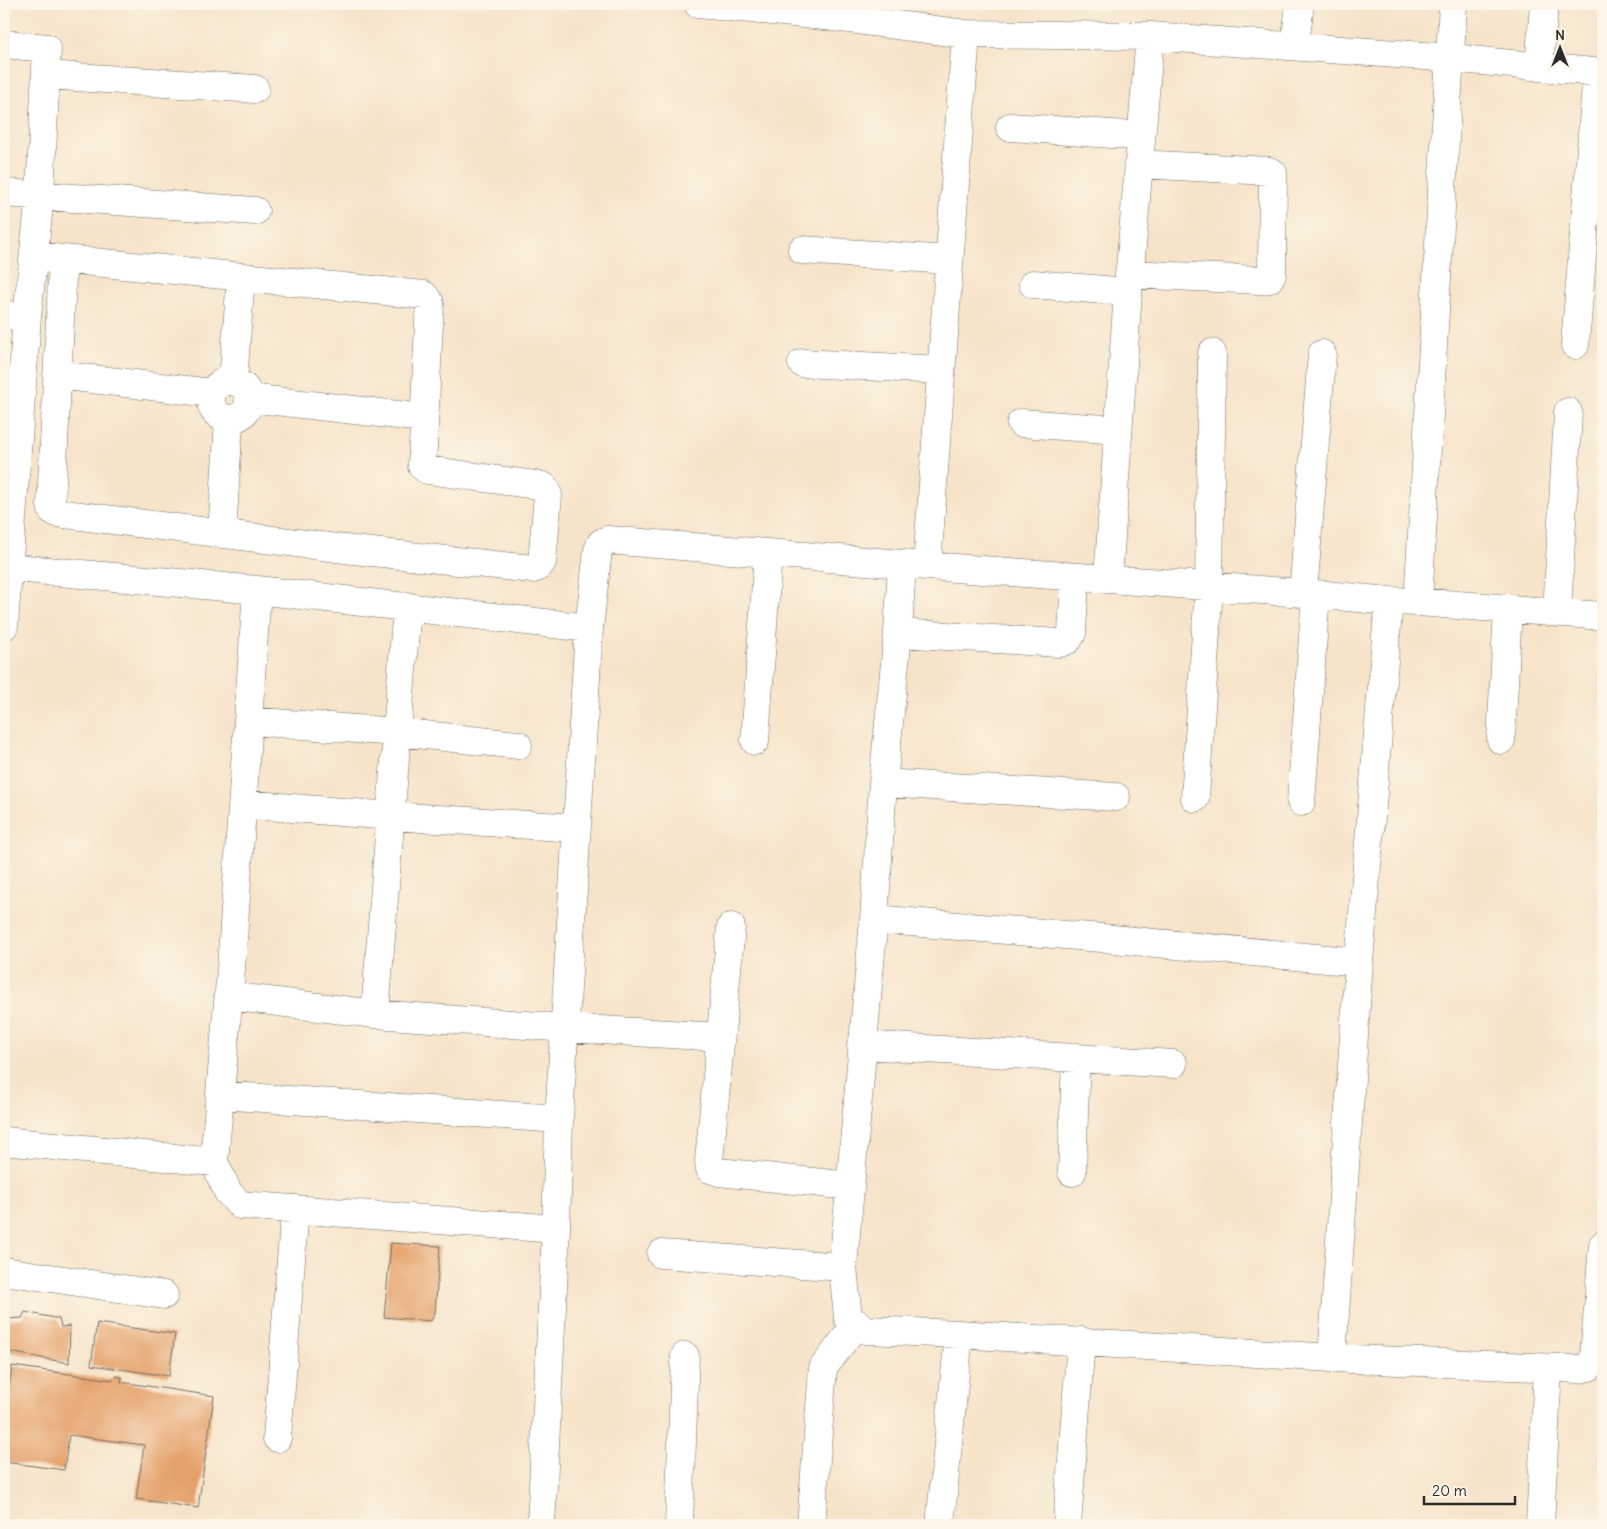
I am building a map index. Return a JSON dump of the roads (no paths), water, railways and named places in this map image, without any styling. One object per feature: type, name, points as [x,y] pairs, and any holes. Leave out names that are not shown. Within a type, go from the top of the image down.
[{"type":"street","points":[[698,4],[834,10],[966,34],[1150,36],[1451,58],[1600,73],[1575,345]]},
{"type":"street","points":[[1295,46],[1300,4]]},
{"type":"street","points":[[1418,602],[1453,4]]},
{"type":"street","points":[[1539,67],[1544,4]]},
{"type":"street","points":[[966,34],[941,370],[914,565],[898,633],[882,783],[874,919],[861,1044],[843,1267],[848,1318],[866,1330],[959,1334],[1332,1358],[1579,1369],[1589,1367],[1594,1357],[1603,1260]]},
{"type":"street","points":[[1108,579],[1128,283],[1150,36]]},
{"type":"street","points":[[4,44],[47,48],[40,196],[34,256],[15,316],[4,626]]},
{"type":"street","points":[[46,75],[256,89]]},
{"type":"street","points":[[1010,127],[1141,136]]},
{"type":"street","points":[[1033,284],[1268,279],[1272,274],[1273,174],[1269,171],[1138,164]]},
{"type":"street","points":[[4,193],[254,211]]},
{"type":"street","points":[[802,250],[949,260]]},
{"type":"street","points":[[34,256],[424,295],[430,303],[422,466],[427,470],[543,486],[548,495],[542,562],[538,567],[533,568],[353,550],[57,513],[52,510],[63,259]]},
{"type":"street","points":[[231,390],[241,277]]},
{"type":"street","points":[[1195,798],[1209,587],[1212,352]]},
{"type":"street","points":[[1301,802],[1309,594],[1322,354]]},
{"type":"street","points":[[802,363],[941,370]]},
{"type":"street","points":[[57,375],[231,390],[424,418]]},
{"type":"street","points":[[222,534],[229,420],[214,412],[211,400],[231,390]]},
{"type":"street","points":[[1557,612],[1568,412]]},
{"type":"street","points":[[1021,423],[1118,430]]},
{"type":"street","points":[[541,1525],[556,1229],[559,1119],[589,628],[600,543],[607,540],[914,565],[1603,616]]},
{"type":"street","points":[[755,741],[768,553]]},
{"type":"street","points":[[6,567],[257,590],[589,628]]},
{"type":"street","points":[[898,633],[1060,643],[1068,640],[1072,633],[1075,577]]},
{"type":"street","points":[[257,590],[243,804],[214,1162],[228,1192],[240,1205],[556,1229]]},
{"type":"street","points":[[1332,1358],[1359,962],[1389,601]]},
{"type":"street","points":[[376,1014],[406,606]]},
{"type":"street","points":[[1501,740],[1508,608]]},
{"type":"street","points":[[248,721],[397,732],[518,745]]},
{"type":"street","points":[[882,783],[1116,797]]},
{"type":"street","points":[[243,804],[578,828]]},
{"type":"street","points":[[874,919],[1359,962]]},
{"type":"street","points":[[731,927],[709,1161],[710,1170],[850,1186]]},
{"type":"street","points":[[228,996],[376,1014],[720,1037]]},
{"type":"street","points":[[861,1044],[1173,1064]]},
{"type":"street","points":[[1072,1172],[1076,1057]]},
{"type":"street","points":[[220,1095],[559,1119]]},
{"type":"street","points":[[4,1141],[214,1162]]},
{"type":"street","points":[[277,1438],[296,1210]]},
{"type":"street","points":[[661,1254],[843,1267]]},
{"type":"street","points":[[4,1271],[164,1295]]},
{"type":"street","points":[[811,1525],[823,1368],[857,1323]]},
{"type":"street","points":[[940,1525],[959,1334]]},
{"type":"street","points":[[1067,1525],[1081,1342]]},
{"type":"street","points":[[679,1525],[685,1356]]},
{"type":"street","points":[[1540,1525],[1548,1368]]}]
